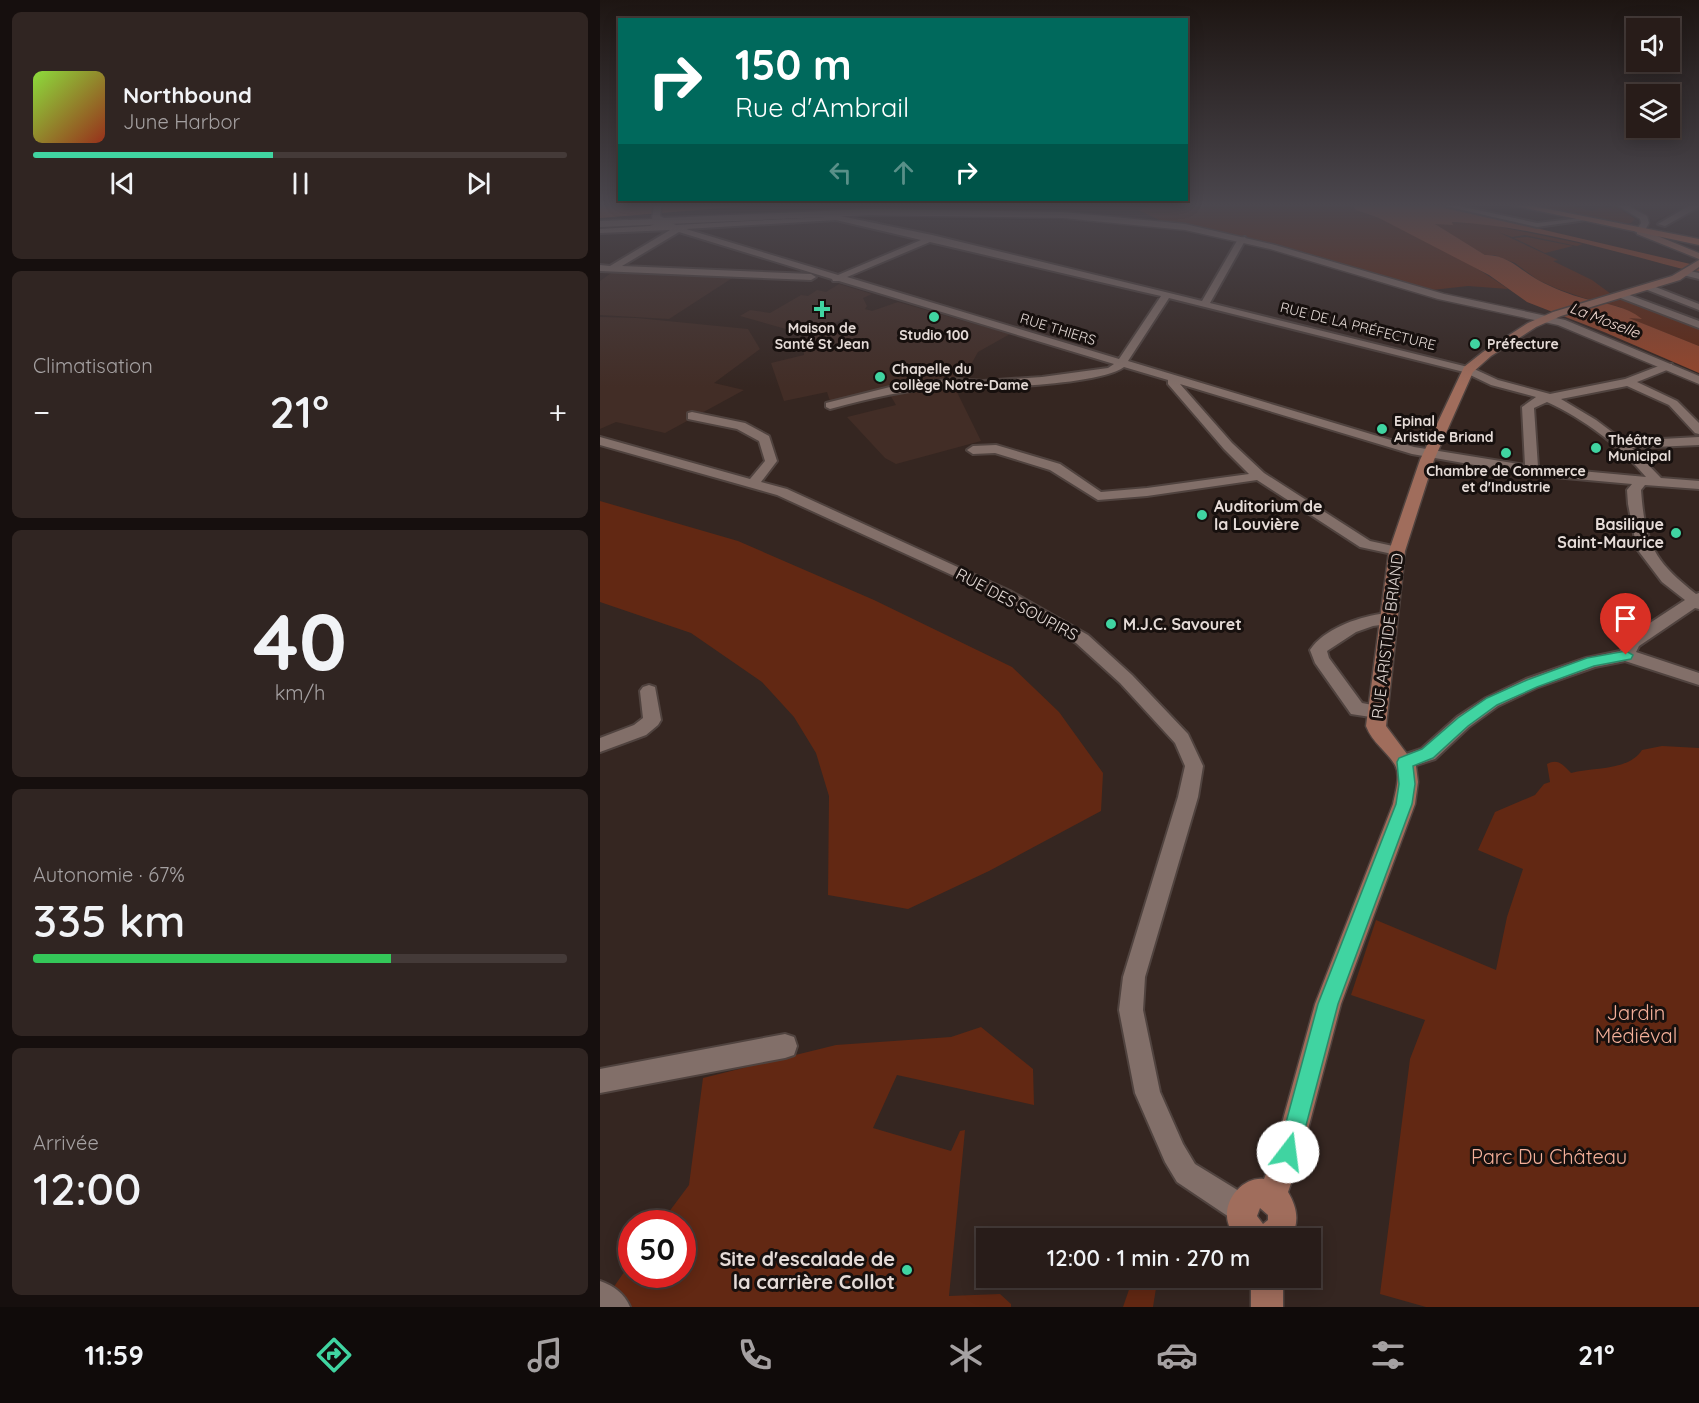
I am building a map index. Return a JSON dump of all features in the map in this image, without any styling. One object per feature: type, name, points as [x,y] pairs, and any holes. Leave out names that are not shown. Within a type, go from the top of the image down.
[{"type":"main road","points":[[1468,370],[1480,359],[1528,327],[1557,314],[1648,287],[1686,273],[1696,265]]},
{"type":"main road","name":"RUE ARISTIDE BRIAND","points":[[1404,762],[1379,735],[1376,726],[1397,552],[1413,496],[1468,370]]},
{"type":"main road","points":[[1272,1196],[1288,1152],[1328,1004],[1404,804],[1407,784],[1404,762]]},
{"type":"main road","points":[[1245,1228],[1242,1209],[1246,1200],[1251,1195],[1265,1193],[1272,1196],[1281,1208],[1283,1223],[1280,1228]]},
{"type":"main road","points":[[1267,1288],[1267,1307]]},
{"type":"street","points":[[600,277],[618,265]]},
{"type":"street","points":[[782,274],[792,265]]},
{"type":"street","name":"RUE THIERS","points":[[796,265],[1430,454],[1532,471],[1618,477],[1640,482],[1699,485]]},
{"type":"street","points":[[600,268],[840,278],[870,265]]},
{"type":"street","name":"RUE DE LA PRÉFECTURE","points":[[1045,265],[1468,370],[1480,377],[1542,396]]},
{"type":"street","points":[[1205,304],[1227,265]]},
{"type":"street","points":[[1332,265],[1442,297],[1578,328],[1699,380]]},
{"type":"street","points":[[1686,273],[1699,276]]},
{"type":"street","points":[[1648,287],[1699,307]]},
{"type":"street","points":[[830,405],[890,390],[954,382],[983,384],[1042,380],[1111,371],[1122,363],[1167,294]]},
{"type":"street","points":[[1622,295],[1699,325]]},
{"type":"street","points":[[1442,297],[1528,327]]},
{"type":"street","points":[[1532,471],[1528,407],[1542,396],[1628,382],[1668,366]]},
{"type":"street","points":[[1175,378],[1172,382],[1228,446],[1259,476],[1365,544],[1397,552]]},
{"type":"street","points":[[1628,382],[1673,403],[1699,430]]},
{"type":"street","points":[[1542,396],[1601,429],[1621,445],[1657,482]]},
{"type":"street","points":[[692,416],[741,426],[765,439],[771,461],[766,471],[753,483]]},
{"type":"street","name":"RUE DES SOUPIRS","points":[[600,441],[782,492],[1005,594],[1082,639],[1126,679],[1182,738],[1194,766],[1188,797],[1134,977],[1131,1010],[1148,1093],[1174,1153],[1186,1173],[1242,1209]]},
{"type":"street","points":[[1621,445],[1693,441],[1699,452]]},
{"type":"street","points":[[973,450],[996,449],[1055,466],[1098,496],[1147,492],[1259,476]]},
{"type":"street","points":[[1626,655],[1633,642],[1698,600],[1667,579],[1644,549],[1634,490],[1640,482]]},
{"type":"street","points":[[1377,712],[1357,709],[1318,650],[1364,621],[1378,618],[1388,619]]},
{"type":"street","points":[[1404,762],[1428,754],[1463,722],[1492,702],[1516,690],[1592,662],[1626,655],[1699,679]]},
{"type":"street","points":[[600,745],[640,730],[652,720],[649,691]]},
{"type":"street","points":[[600,1081],[786,1046]]},
{"type":"street","points":[[600,1295],[615,1307]]},
{"type":"shaded area","points":[[624,271],[737,275],[669,319],[600,315],[600,281],[611,273]]},
{"type":"shaded area","points":[[839,284],[872,294],[863,298],[867,306],[865,309],[872,311],[898,302],[1010,334],[978,352],[964,377],[934,379],[830,401],[827,392],[784,401],[771,363],[804,355],[803,340],[850,319],[845,318],[807,335],[740,316],[750,310],[770,313],[801,295],[808,296],[817,290],[826,292]]},
{"type":"shaded area","points":[[600,317],[637,318],[748,329],[760,349],[714,383],[744,390],[665,433],[616,422],[600,429]]},
{"type":"shaded area","points":[[954,386],[981,441],[896,464],[885,458],[847,417],[896,405],[889,393]]},
{"type":"green space","points":[[1343,265],[1470,265],[1508,289],[1468,286],[1432,290]]},
{"type":"green space","points":[[1518,265],[1561,265],[1592,280],[1611,294],[1699,329],[1699,346],[1626,317],[1641,319],[1620,307],[1584,298],[1538,280]]},
{"type":"green space","points":[[600,501],[738,541],[874,600],[1012,667],[1059,712],[1103,773],[1101,811],[989,871],[908,909],[828,895],[829,796],[816,753],[794,717],[762,682],[691,633],[600,602]]},
{"type":"green space","name":"Parc Du Château","points":[[1662,746],[1699,748],[1699,1307],[1426,1307],[1380,1294],[1410,1059],[1425,1020],[1351,995],[1376,920],[1496,970],[1507,917],[1523,869],[1478,850],[1495,812],[1535,795],[1544,784],[1550,782],[1547,764],[1551,762],[1560,763],[1571,773],[1620,765],[1629,762],[1642,750]]},
{"type":"green space","points":[[981,1027],[1033,1069],[1034,1105],[897,1075],[873,1128],[951,1151],[960,1131],[965,1130],[949,1296],[1000,1294],[1011,1304],[1011,1307],[600,1307],[618,1281],[618,1288],[696,1288],[696,1210],[670,1210],[689,1185],[703,1078],[836,1045],[951,1037]]},
{"type":"green space","points":[[1130,1288],[1156,1288],[1153,1307],[1123,1307]]},
{"type":"water","name":"La Moselle","points":[[1470,265],[1515,265],[1550,286],[1580,297],[1623,308],[1642,319],[1629,318],[1699,346],[1699,373],[1527,302],[1489,275]]},
{"type":"water","points":[[1667,265],[1699,266],[1699,273]]},
{"type":"place","name":"Maison de Santé St Jean","points":[[822,309]]},
{"type":"place","name":"Studio 100","points":[[934,317]]},
{"type":"place","name":"Préfecture","points":[[1475,344]]},
{"type":"place","name":"Chapelle du collège Notre-Dame","points":[[880,377]]},
{"type":"place","name":"Epinal Aristide Briand","points":[[1382,429]]},
{"type":"place","name":"Théâtre Municipal","points":[[1596,448]]},
{"type":"place","name":"Chambre de Commerce et d'Industrie","points":[[1506,453]]},
{"type":"place","name":"Auditorium de la Louvière","points":[[1202,515]]},
{"type":"place","name":"Basilique Saint-Maurice","points":[[1676,533]]},
{"type":"place","name":"M.J.C. Savouret","points":[[1111,624]]},
{"type":"place","name":"Site d'escalade de la carrière Collot","points":[[907,1270]]},
{"type":"route","points":[[1288,1152],[1328,1004],[1404,804],[1407,784],[1404,762],[1428,754],[1463,722],[1492,702],[1532,683],[1592,662],[1626,655]]},
{"type":"park label","name":"Jardin Médiéval","points":[[1636,1024]]}]
